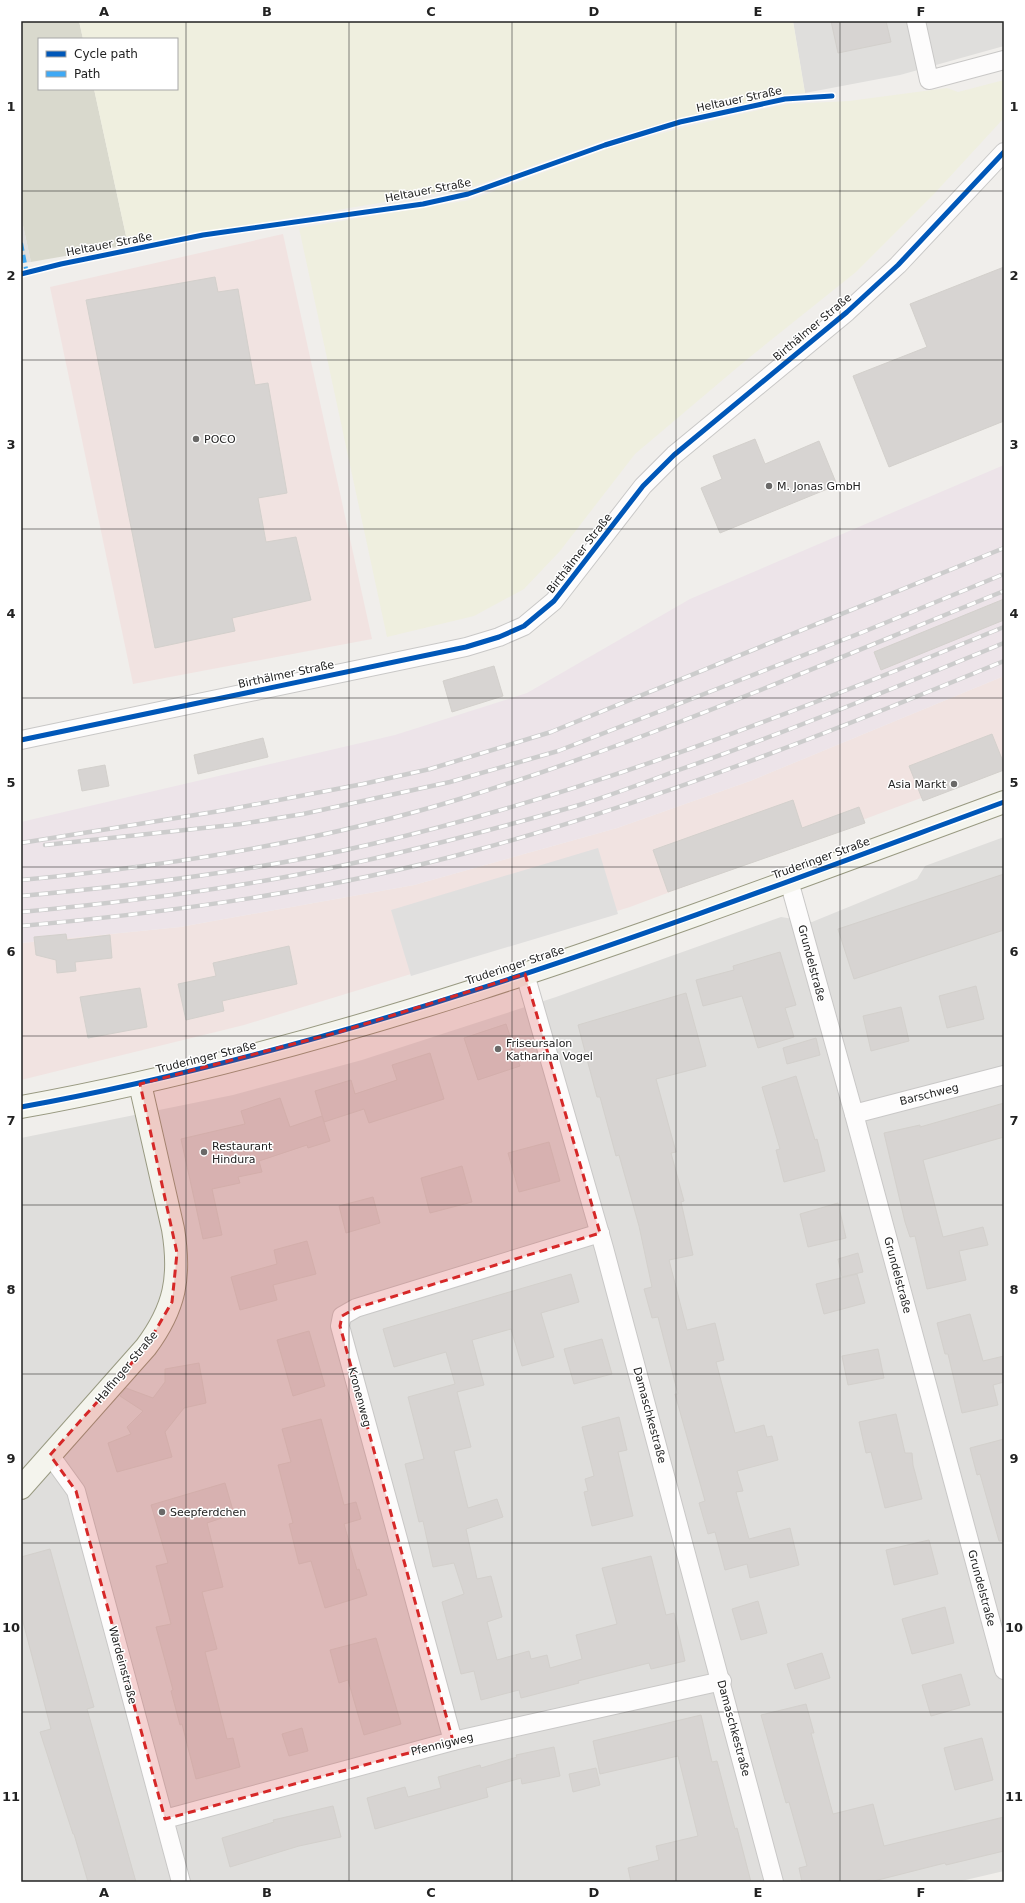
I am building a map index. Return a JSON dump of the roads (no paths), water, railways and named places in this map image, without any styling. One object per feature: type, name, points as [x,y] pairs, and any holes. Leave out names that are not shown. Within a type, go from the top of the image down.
[{"type":"street","points":[[916,21],[929,80],[1004,60]]},
{"type":"street","name":"Birthälmer Straße","points":[[21,740],[466,647],[499,637],[524,626],[554,601],[643,486],[674,455],[847,312],[898,265],[1004,152]]},
{"type":"street","name":"Truderinger Straße","points":[[21,1107],[140,1084],[239,1060],[331,1034],[525,974],[789,881],[1004,802]]},
{"type":"street","name":"Grundelstraße","points":[[789,881],[999,1629],[1004,1670]]},
{"type":"street","name":"Damaschkestraße","points":[[525,974],[600,1233],[722,1681],[774,1882]]},
{"type":"street","name":"Barschweg","points":[[854,1114],[1004,1075]]},
{"type":"street","name":"Halfinger Straße","points":[[21,1488],[146,1347],[156,1334],[172,1302],[177,1274],[177,1253],[173,1229],[140,1084]]},
{"type":"street","name":"Kronenweg","points":[[452,1741],[340,1326],[342,1316],[356,1308],[600,1233]]},
{"type":"street","name":"Wardeinstraße","points":[[50,1455],[76,1492],[181,1882]]},
{"type":"street","name":"Pfennigweg","points":[[165,1819],[452,1741],[722,1681]]},
{"type":"railway","points":[[21,843],[226,810],[363,784],[430,769],[551,732],[1004,548]]},
{"type":"railway","points":[[45,845],[241,824],[303,814],[450,782],[558,751],[863,632],[1004,574]]},
{"type":"railway","points":[[21,880],[189,860],[300,840],[409,814],[532,776],[600,752],[803,673],[1004,591]]},
{"type":"railway","points":[[21,896],[154,882],[285,862],[329,854],[453,823],[534,800],[692,748],[849,689],[1004,627]]},
{"type":"railway","points":[[21,912],[162,896],[301,874],[439,843],[508,825],[576,806],[625,790],[756,742],[1004,643]]},
{"type":"railway","points":[[21,926],[194,907],[251,898],[365,877],[477,850],[611,810],[743,764],[874,714],[1004,661]]},
{"type":"place","name":"POCO","points":[[196,439]]},
{"type":"place","name":"M. Jonas GmbH","points":[[769,486]]},
{"type":"place","name":"Asia Markt","points":[[954,784]]},
{"type":"place","name":"Friseursalon Katharina Vogel","points":[[498,1049]]},
{"type":"place","name":"Restaurant Hindura","points":[[204,1152]]},
{"type":"place","name":"Seepferdchen","points":[[162,1512]]}]
